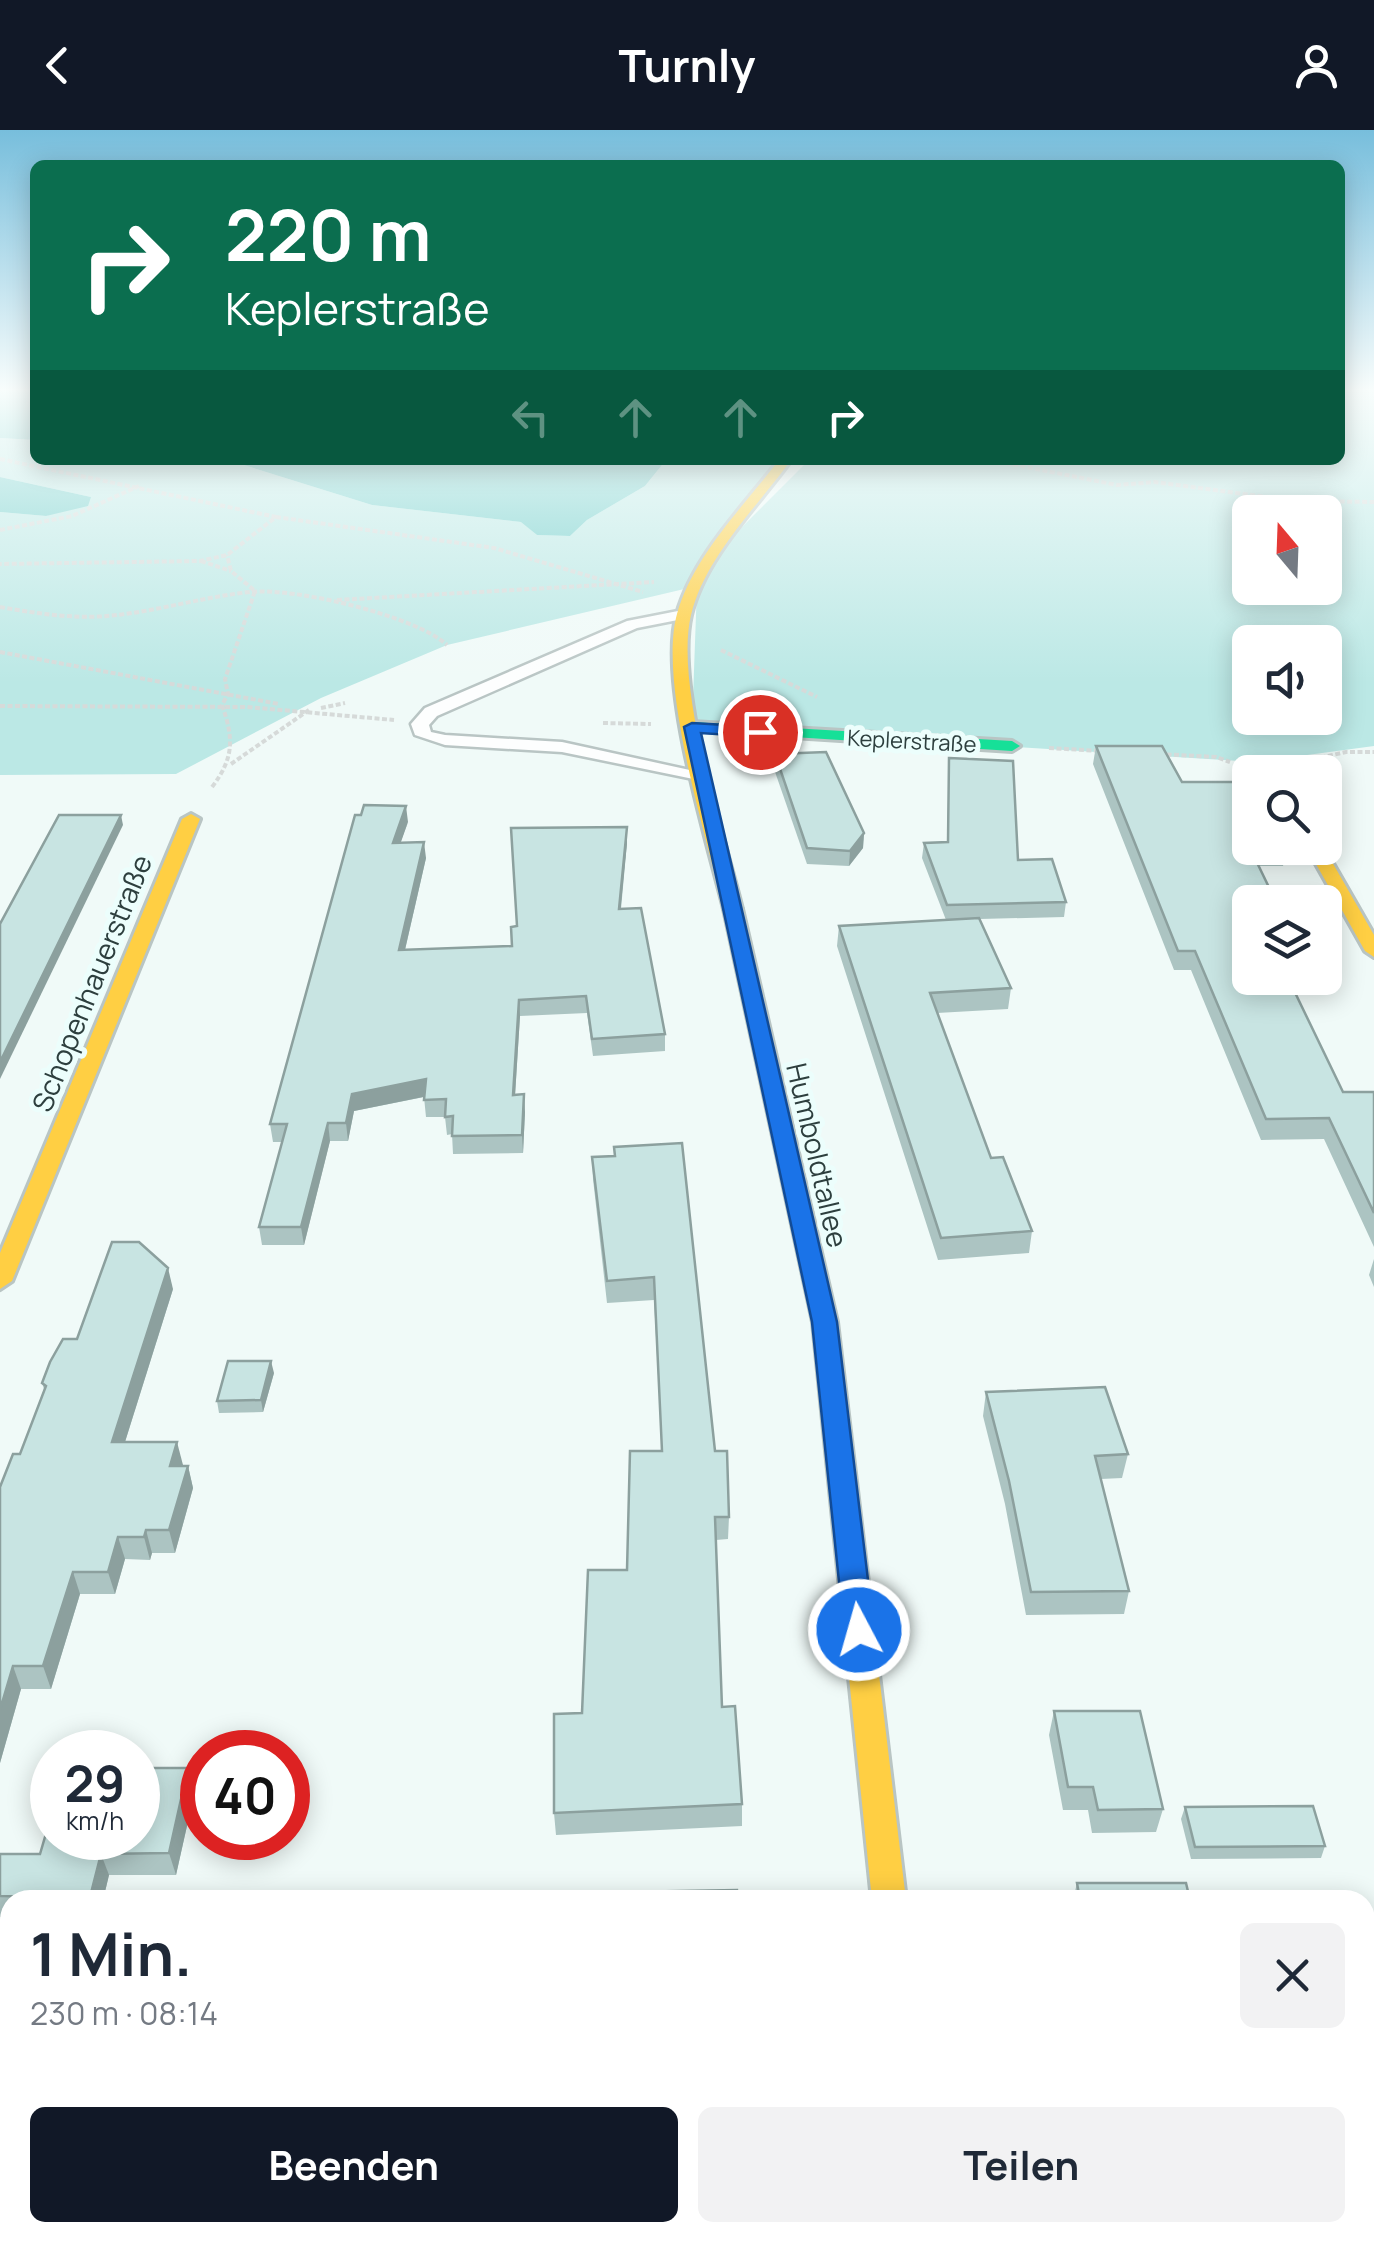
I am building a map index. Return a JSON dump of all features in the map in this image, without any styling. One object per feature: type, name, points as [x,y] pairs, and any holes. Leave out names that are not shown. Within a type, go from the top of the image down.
[{"type":"street","name":"Humboldtallee","points":[[766,487],[716,553],[683,615],[681,678],[824,1322],[888,1890]]},
{"type":"street","name":"Keplerstraße","points":[[692,727],[1012,746]]},
{"type":"street","name":"Schopenhauerstraße","points":[[1,1275],[191,819]]},
{"type":"street","points":[[1325,865],[1374,950]]},
{"type":"lane","points":[[683,615],[633,624],[510,681],[431,712],[420,724],[424,734],[445,740],[562,746],[702,778]]},
{"type":"path","points":[[0,530],[43,526],[86,515],[139,487]]},
{"type":"path","points":[[143,487],[338,529],[408,533],[513,554],[622,584],[683,615],[719,650],[823,700]]},
{"type":"path","points":[[1185,487],[1252,496],[1374,502]]},
{"type":"path","points":[[0,564],[200,560],[227,555],[276,516]]},
{"type":"path","points":[[227,555],[232,571]]},
{"type":"path","points":[[200,560],[232,571],[255,592]]},
{"type":"path","points":[[330,601],[662,581]]},
{"type":"path","points":[[231,764],[234,737],[222,705],[228,694],[225,679],[255,592]]},
{"type":"path","points":[[0,607],[34,613],[105,616],[255,592],[330,601],[409,622],[434,633],[447,644]]},
{"type":"path","points":[[0,652],[310,710],[420,724]]},
{"type":"path","points":[[0,706],[222,705],[310,710],[345,703]]},
{"type":"path","points":[[191,819],[231,764],[310,710]]},
{"type":"path","points":[[1012,746],[1105,751]]},
{"type":"path","points":[[1334,755],[1374,752]]},
{"type":"path","points":[[1142,753],[1232,762]]},
{"type":"shaded area","points":[[43,487],[313,487],[372,505],[522,522],[537,535],[570,536],[587,520],[644,487],[766,487],[723,546],[782,487],[1374,487],[1374,746],[1308,755],[1232,755],[1232,761],[692,727],[697,586],[447,645],[321,698],[176,774],[0,775],[0,512],[46,516],[91,497]]},
{"type":"water","points":[[0,487],[43,487],[91,497],[88,506],[46,516],[0,512]]},
{"type":"water","points":[[313,487],[644,487],[587,520],[570,536],[537,535],[521,522],[372,505]]},
{"type":"building","points":[[1096,746],[1162,746],[1182,782],[1232,782],[1232,865],[1258,865],[1268,885],[1232,885],[1232,995],[1296,995],[1343,1092],[1374,1092],[1374,1213],[1329,1118],[1266,1119],[1195,951],[1178,951]]},
{"type":"building","points":[[826,752],[864,833],[850,851],[807,848],[775,754]]},
{"type":"building","points":[[949,758],[1013,761],[1018,860],[1052,859],[1066,902],[947,905],[924,843],[948,842]]},
{"type":"building","points":[[364,805],[406,806],[393,843],[424,842],[399,950],[512,946],[511,927],[517,926],[511,828],[627,827],[619,909],[641,908],[665,1034],[592,1039],[586,996],[519,1000],[513,1095],[524,1094],[522,1135],[452,1136],[453,1116],[445,1117],[446,1099],[424,1100],[426,1079],[352,1094],[346,1123],[328,1123],[301,1227],[259,1227],[287,1124],[270,1124],[355,815],[361,815]]},
{"type":"building","points":[[59,815],[121,815],[0,1062],[0,924]]},
{"type":"building","points":[[979,918],[1011,988],[930,993],[991,1158],[1003,1157],[1032,1231],[941,1238],[839,926]]},
{"type":"building","points":[[682,1143],[715,1451],[727,1451],[729,1517],[715,1517],[722,1707],[735,1706],[742,1804],[554,1813],[554,1714],[582,1713],[588,1570],[627,1570],[630,1451],[662,1451],[654,1277],[607,1281],[592,1157],[615,1156],[614,1147]]},
{"type":"building","points":[[112,1242],[139,1242],[168,1268],[112,1442],[177,1442],[170,1466],[188,1466],[169,1530],[146,1530],[144,1537],[118,1537],[108,1572],[73,1572],[43,1666],[13,1666],[0,1710],[0,1487],[13,1454],[20,1454],[46,1386],[42,1383],[50,1362],[63,1339],[77,1339]]},
{"type":"building","points":[[228,1361],[271,1361],[261,1400],[217,1401]]},
{"type":"building","points":[[1105,1387],[1128,1454],[1095,1456],[1129,1591],[1031,1592],[986,1392]]},
{"type":"building","points":[[1054,1711],[1140,1711],[1163,1809],[1098,1810],[1093,1787],[1068,1787]]},
{"type":"building","points":[[160,1768],[180,1768],[180,1804],[169,1853],[160,1853]]},
{"type":"building","points":[[1313,1806],[1325,1846],[1195,1847],[1185,1807]]},
{"type":"building","points":[[0,1854],[30,1854],[30,1860],[99,1860],[92,1890],[0,1890]]},
{"type":"building","points":[[1077,1883],[1186,1883],[1188,1890],[1078,1890]]},
{"type":"traffic: fast","points":[[692,727],[1012,746]]},
{"type":"traffic: slow","points":[[733,909],[688,715],[680,640],[684,614],[702,575],[765,487]]},
{"type":"traffic: slow","points":[[0,1281],[191,819]]},
{"type":"traffic: slow","points":[[1325,865],[1374,951]]},
{"type":"traffic: slow","points":[[862,1658],[888,1890]]},
{"type":"traffic: jam","points":[[733,909],[825,1322],[862,1658]]},
{"type":"route","points":[[760,732],[692,727],[824,1322],[859,1630]]}]
